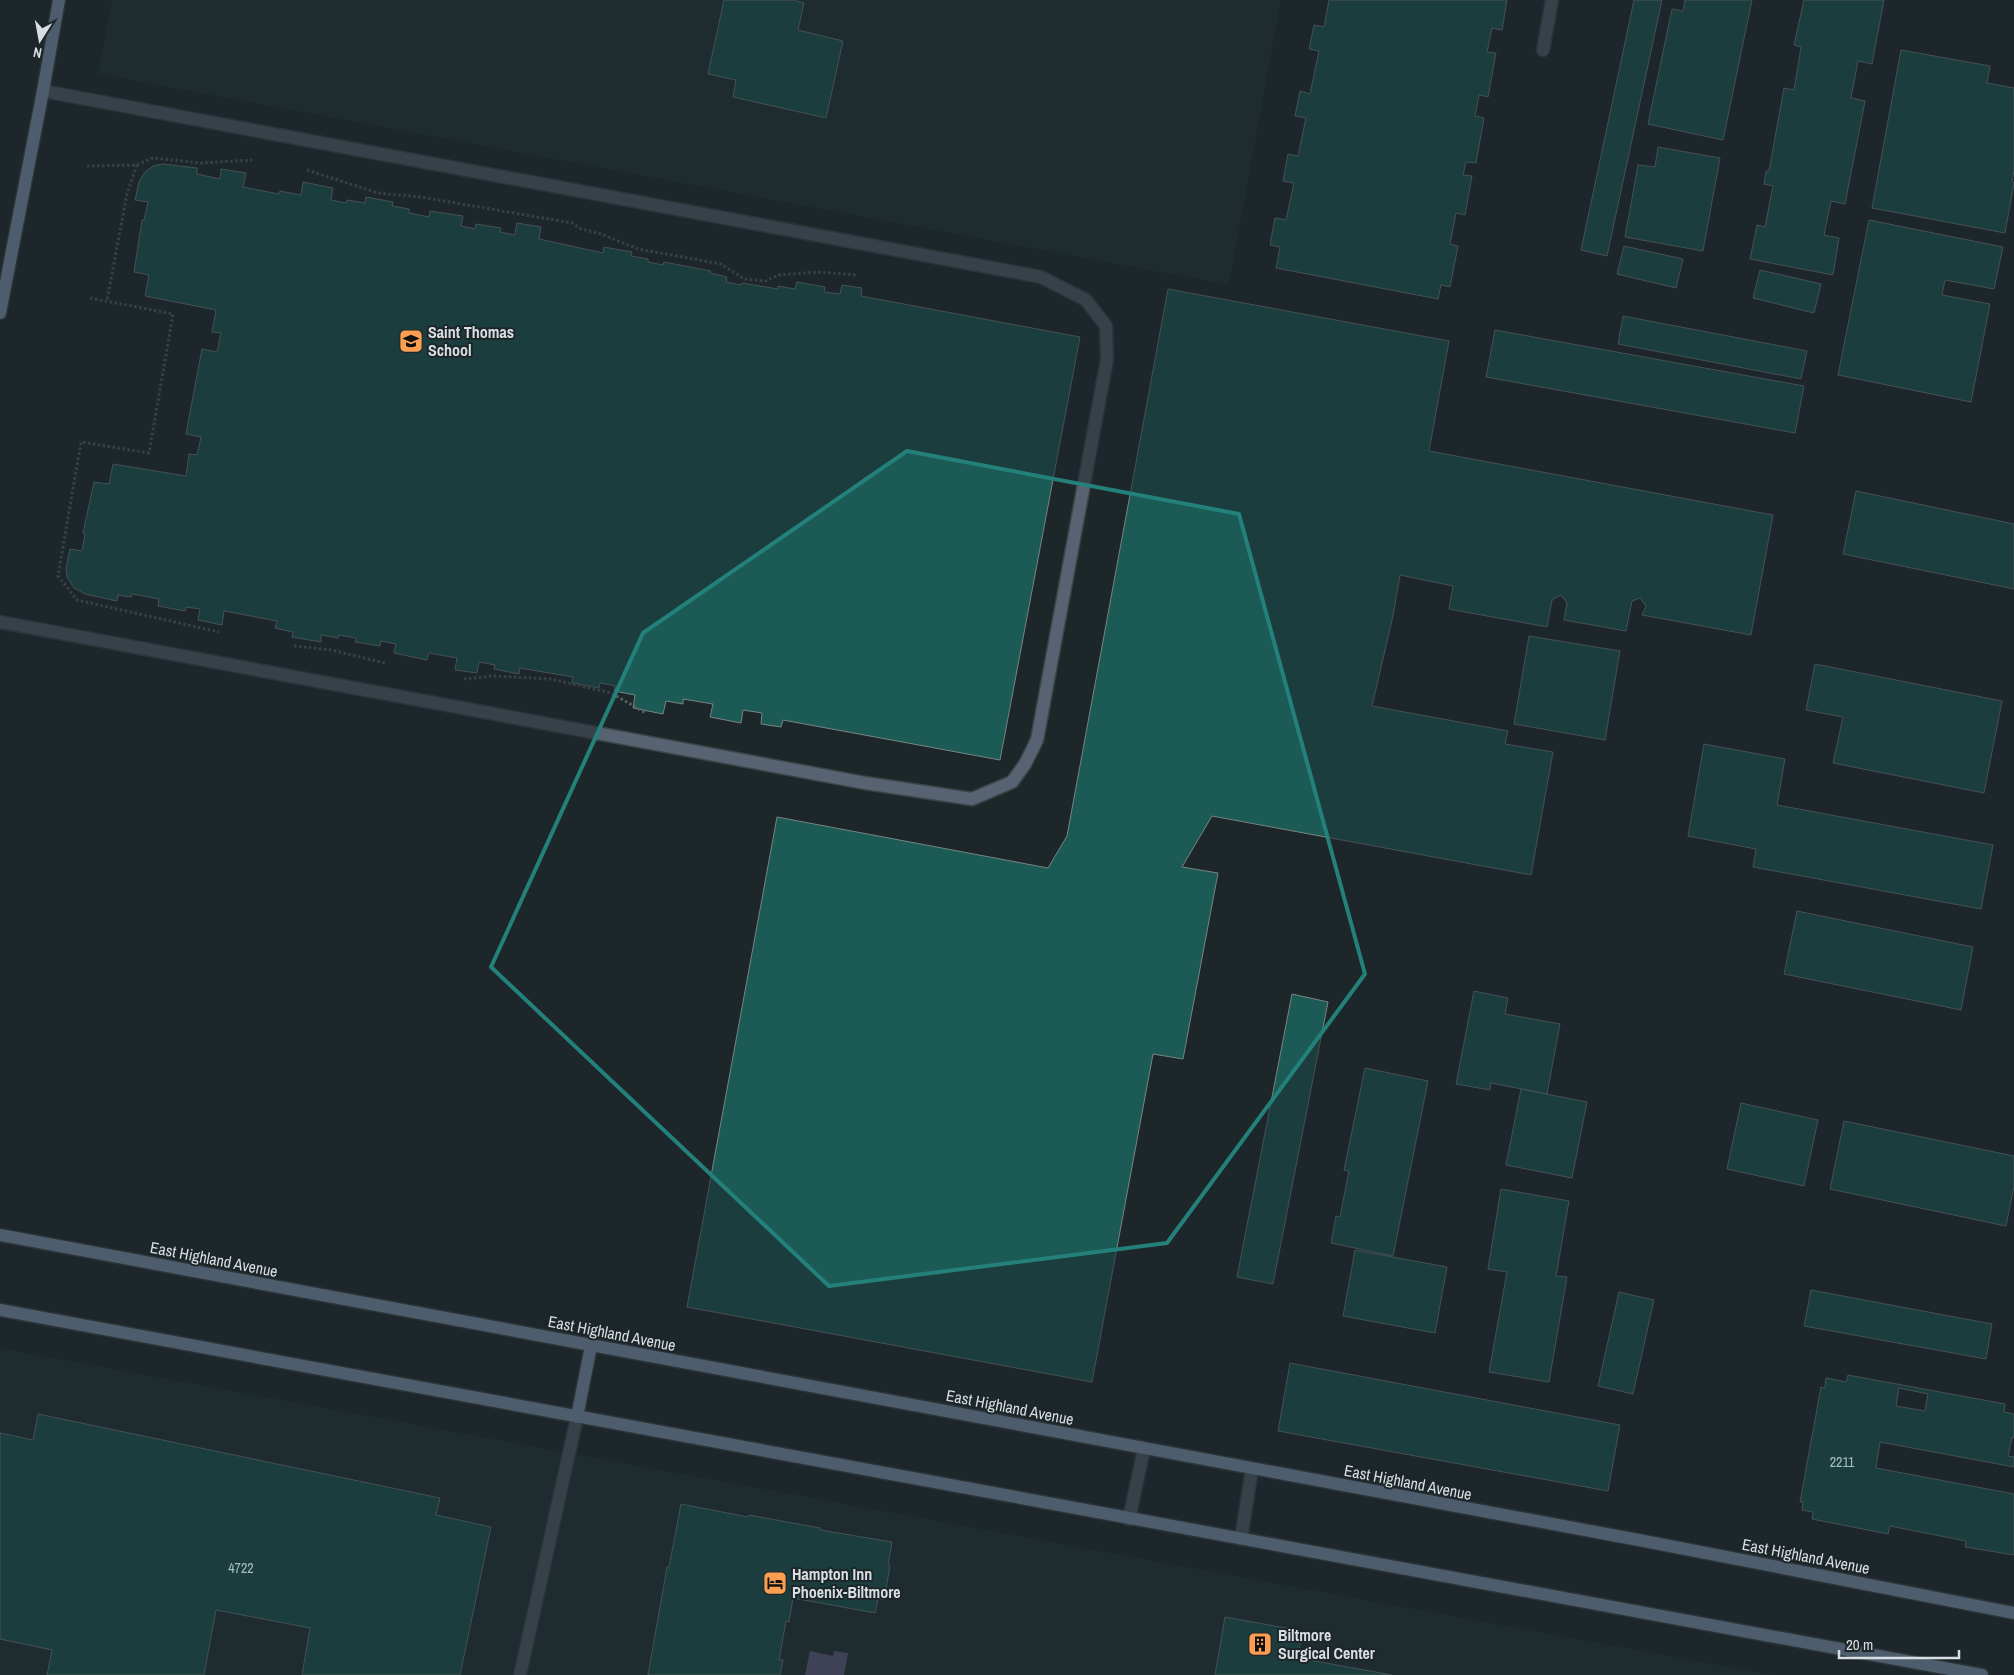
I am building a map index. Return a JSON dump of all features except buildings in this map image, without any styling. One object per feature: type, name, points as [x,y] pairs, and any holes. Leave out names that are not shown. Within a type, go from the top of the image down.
[{"type":"main road","points":[[0,313],[59,0]]},
{"type":"main road","name":"East Highland Avenue","points":[[0,1235],[2014,1613]]},
{"type":"main road","points":[[0,1310],[1982,1675]]},
{"type":"main road","points":[[577,1417],[591,1346]]},
{"type":"lane","points":[[1544,50],[1552,0]]},
{"type":"lane","points":[[0,622],[866,783],[972,798],[1012,782],[1025,764],[1037,740],[1107,358],[1106,326],[1086,300],[1041,277],[43,91]]},
{"type":"lane","points":[[520,1675],[577,1417]]},
{"type":"lane","points":[[1130,1519],[1144,1449]]},
{"type":"lane","points":[[1241,1539],[1252,1469]]},
{"type":"path","points":[[87,166],[137,165],[153,158],[201,163],[257,160]]},
{"type":"path","points":[[107,300],[127,194],[137,165]]},
{"type":"path","points":[[299,168],[378,193],[421,197],[572,223],[581,229],[601,234],[638,249],[721,264],[744,279],[766,281],[778,275],[818,272],[857,275]]},
{"type":"path","points":[[90,298],[173,314],[149,453],[81,442],[58,576],[76,600],[223,633]]},
{"type":"path","points":[[287,646],[331,650]]},
{"type":"path","points":[[492,676],[551,679],[611,693],[653,716]]},
{"type":"highlighted area","points":[[907,451],[1239,514],[1365,974],[1167,1243],[829,1286],[491,967],[643,633]]},
{"type":"shaded area","points":[[112,0],[1281,0],[1229,285],[98,74]]},
{"type":"shaded area","points":[[0,1348],[1773,1675],[0,1675]]},
{"type":"shaded area","points":[[810,1651],[833,1656],[834,1651],[848,1653],[844,1675],[805,1675]]},
{"type":"place","name":"Saint Thomas School","points":[[411,341]]},
{"type":"place","name":"Hampton Inn Phoenix-Biltmore","points":[[775,1583]]},
{"type":"place","name":"Biltmore Surgical Center","points":[[1260,1644]]}]
